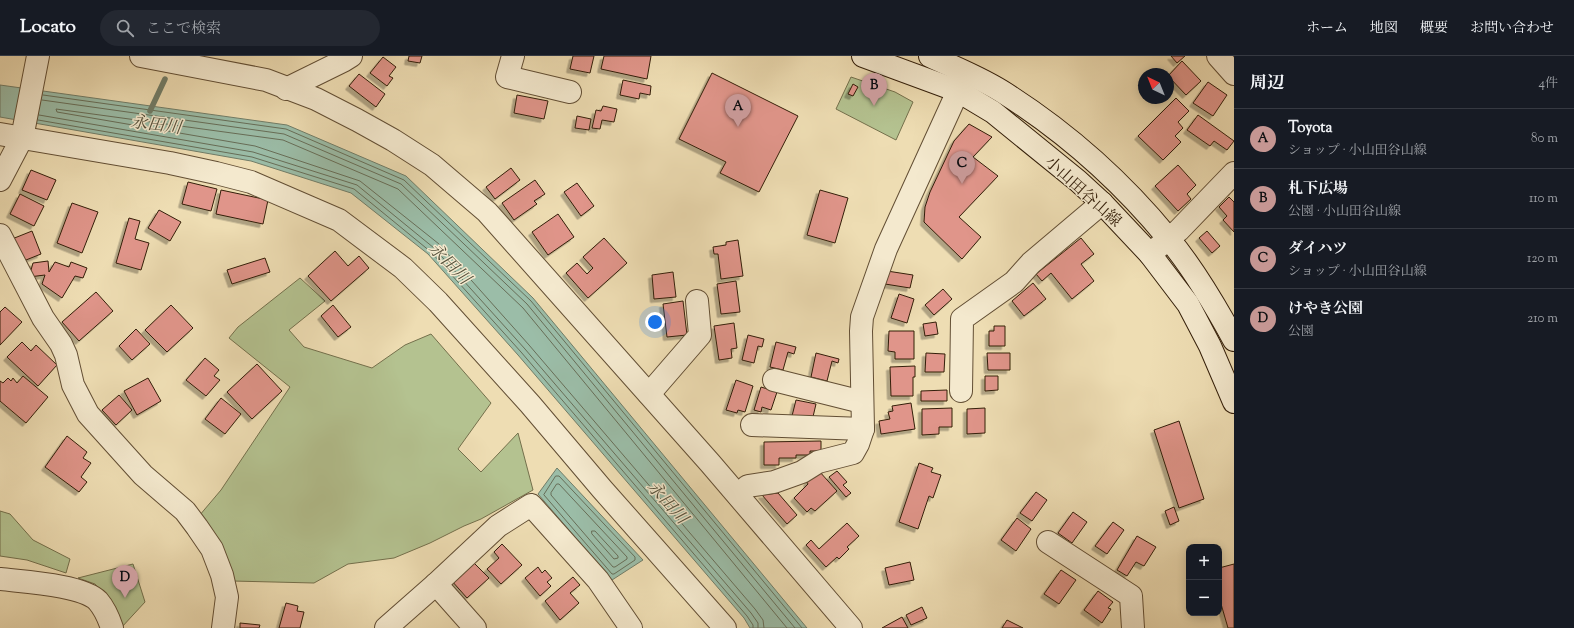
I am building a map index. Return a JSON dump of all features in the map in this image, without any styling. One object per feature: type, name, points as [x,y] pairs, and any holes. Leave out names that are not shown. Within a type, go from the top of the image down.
[{"type":"street","points":[[0,180],[22,138],[38,56]]},
{"type":"street","points":[[143,56],[266,80],[286,89],[316,99],[393,140],[432,165],[487,212],[738,494],[851,628]]},
{"type":"street","points":[[286,89],[351,56]]},
{"type":"street","points":[[513,56],[507,77],[570,92]]},
{"type":"street","name":"小山田谷山線","points":[[863,56],[958,91],[993,112],[1078,181],[1102,203],[1150,254],[1188,304],[1210,346],[1234,402]]},
{"type":"street","points":[[1218,56],[1234,74]]},
{"type":"street","points":[[934,81],[938,58]]},
{"type":"street","name":"小山田谷山線","points":[[938,58],[1005,93],[1080,148],[1111,175],[1169,239],[1198,278],[1234,340]]},
{"type":"street","points":[[738,494],[748,486],[774,482],[802,472],[818,462],[853,453],[858,444],[862,429],[862,317],[886,249],[958,91]]},
{"type":"street","points":[[0,134],[170,163],[216,173],[251,182],[339,220],[403,268],[438,302],[530,404],[607,495],[725,628]]},
{"type":"street","points":[[1150,254],[1179,230],[1234,172]]},
{"type":"street","points":[[961,391],[962,319],[1014,282],[1031,263],[1102,203]]},
{"type":"street","points":[[0,235],[43,318],[61,344],[66,355],[73,385],[88,414],[143,475],[185,511],[212,550],[222,574],[227,597],[223,628]]},
{"type":"street","points":[[649,394],[700,334],[697,301]]},
{"type":"street","points":[[774,380],[862,402]]},
{"type":"street","points":[[752,424],[862,429]]},
{"type":"street","points":[[386,628],[498,526],[531,505],[598,580],[631,628]]},
{"type":"street","points":[[1048,542],[1131,596],[1133,628]]},
{"type":"street","points":[[0,579],[77,589],[90,595],[98,601],[112,628]]},
{"type":"street","points":[[436,584],[475,628]]},
{"type":"shaded area","points":[[851,77],[895,92],[913,102],[896,140],[836,109]]},
{"type":"shaded area","points":[[300,278],[325,301],[289,330],[304,347],[372,368],[405,345],[431,334],[491,403],[458,449],[481,472],[518,433],[533,490],[481,519],[430,543],[394,558],[348,564],[314,583],[232,581],[199,516],[221,490],[290,387],[229,338],[238,327]]},
{"type":"shaded area","points":[[0,511],[10,514],[33,540],[70,559],[66,573],[27,560],[0,556]]},
{"type":"shaded area","points":[[133,564],[145,602],[121,628],[104,594],[95,584],[78,578]]},
{"type":"water","name":"永田川","points":[[0,85],[287,125],[406,176],[533,298],[807,628],[750,628],[744,618],[518,355],[428,254],[351,193],[251,161],[0,117]]},
{"type":"water","points":[[557,468],[643,560],[612,580],[538,494]]},
{"type":"building","points":[[409,56],[422,56],[420,63],[408,61]]},
{"type":"building","points":[[573,56],[594,56],[590,73],[570,69]]},
{"type":"building","points":[[604,56],[651,56],[647,79],[601,69]]},
{"type":"building","points":[[1171,56],[1185,56],[1177,63]]},
{"type":"building","points":[[383,57],[396,67],[389,76],[393,78],[387,86],[370,73]]},
{"type":"building","points":[[1182,61],[1201,81],[1186,95],[1174,82],[1174,70]]},
{"type":"building","points":[[712,73],[798,116],[759,192],[720,173],[726,162],[679,139]]},
{"type":"building","points":[[359,74],[385,94],[376,107],[349,86]]},
{"type":"building","points":[[623,80],[651,86],[650,95],[640,93],[639,99],[620,95]]},
{"type":"building","points":[[1208,82],[1227,95],[1213,116],[1193,103]]},
{"type":"building","points":[[853,84],[858,87],[853,96],[848,94]]},
{"type":"building","points":[[517,95],[548,101],[544,119],[514,113]]},
{"type":"building","points":[[1176,98],[1189,111],[1178,122],[1183,128],[1175,136],[1181,142],[1163,160],[1138,136],[1170,104],[1174,104],[1174,100]]},
{"type":"building","points":[[603,106],[617,109],[614,122],[602,120],[600,129],[592,128],[596,110],[601,111]]},
{"type":"building","points":[[1198,115],[1234,141],[1227,150],[1214,141],[1210,146],[1187,130]]},
{"type":"building","points":[[577,116],[591,119],[589,130],[575,128]]},
{"type":"building","points":[[969,124],[992,137],[973,157],[998,176],[959,217],[981,237],[962,259],[924,222],[925,207],[930,192],[954,141]]},
{"type":"building","points":[[1178,165],[1196,185],[1187,194],[1191,199],[1178,211],[1155,186]]},
{"type":"building","points":[[511,168],[520,180],[495,199],[486,187]]},
{"type":"building","points":[[31,170],[56,180],[47,200],[22,190]]},
{"type":"building","points":[[535,180],[545,194],[534,201],[537,204],[514,220],[502,203]]},
{"type":"building","points":[[188,182],[217,189],[211,211],[182,204]]},
{"type":"building","points":[[577,183],[594,206],[581,216],[564,192]]},
{"type":"building","points":[[221,190],[268,200],[263,224],[216,214]]},
{"type":"building","points":[[820,190],[848,198],[835,243],[807,235]]},
{"type":"building","points":[[20,194],[44,206],[34,226],[10,214]]},
{"type":"building","points":[[1229,197],[1234,202],[1234,232],[1223,220],[1227,216],[1219,207]]},
{"type":"building","points":[[72,203],[98,212],[82,253],[57,243]]},
{"type":"building","points":[[159,210],[181,222],[170,241],[148,228]]},
{"type":"building","points":[[558,214],[574,237],[548,255],[532,232]]},
{"type":"building","points":[[129,218],[140,221],[135,239],[149,243],[141,270],[116,263]]},
{"type":"building","points":[[32,231],[41,254],[21,262],[12,239]]},
{"type":"building","points":[[1207,231],[1220,246],[1212,253],[1199,238]]},
{"type":"building","points":[[604,238],[627,263],[588,298],[566,273],[577,263],[587,274],[593,268],[583,257]]},
{"type":"building","points":[[1081,238],[1094,254],[1081,264],[1094,281],[1072,299],[1051,273],[1042,281],[1036,274]]},
{"type":"building","points":[[738,240],[743,276],[721,279],[718,254],[714,254],[713,247],[726,245],[726,242]]},
{"type":"building","points":[[335,251],[348,266],[359,256],[369,268],[331,301],[308,276]]},
{"type":"building","points":[[265,258],[270,272],[232,284],[227,270]]},
{"type":"building","points":[[48,261],[49,272],[55,262],[69,267],[71,262],[87,268],[83,278],[75,276],[62,298],[42,284],[45,275],[29,277],[33,263]]},
{"type":"building","points":[[887,271],[913,275],[910,288],[885,284]]},
{"type":"building","points":[[673,272],[676,297],[654,299],[652,275]]},
{"type":"building","points":[[736,281],[740,312],[721,314],[717,284]]},
{"type":"building","points":[[1033,283],[1046,299],[1024,316],[1012,301]]},
{"type":"building","points":[[943,289],[952,299],[934,315],[925,305]]},
{"type":"building","points":[[96,292],[113,311],[79,341],[62,322]]},
{"type":"building","points":[[899,294],[914,299],[907,323],[891,318]]},
{"type":"building","points":[[683,301],[687,335],[667,337],[663,304]]},
{"type":"building","points":[[171,305],[193,328],[167,352],[145,330]]},
{"type":"building","points":[[333,305],[351,327],[338,337],[321,316]]},
{"type":"building","points":[[5,307],[22,322],[0,345],[0,312]]},
{"type":"building","points":[[936,322],[938,334],[925,336],[923,324]]},
{"type":"building","points":[[734,323],[737,348],[731,349],[732,358],[719,360],[714,326]]},
{"type":"building","points":[[994,326],[1005,326],[1005,346],[989,346],[989,331],[994,331]]},
{"type":"building","points":[[136,329],[150,344],[132,360],[119,346]]},
{"type":"building","points":[[889,331],[914,331],[914,359],[895,359],[895,352],[888,351]]},
{"type":"building","points":[[748,335],[764,339],[762,347],[758,346],[754,363],[742,360]]},
{"type":"building","points":[[22,342],[31,351],[36,345],[57,365],[38,386],[7,357]]},
{"type":"building","points":[[776,342],[796,347],[794,354],[788,352],[783,370],[770,367]]},
{"type":"building","points":[[816,353],[839,359],[838,363],[832,361],[827,381],[811,377]]},
{"type":"building","points":[[926,353],[945,354],[944,372],[925,372]]},
{"type":"building","points":[[987,353],[1010,353],[1010,370],[988,370]]},
{"type":"building","points":[[205,358],[219,370],[214,376],[220,380],[206,396],[186,380]]},
{"type":"building","points":[[257,364],[282,391],[252,419],[227,392]]},
{"type":"building","points":[[915,366],[915,377],[913,377],[913,396],[891,396],[890,367]]},
{"type":"building","points":[[23,376],[48,397],[26,423],[0,401],[0,381],[3,383],[8,378],[11,381],[13,378],[17,383]]},
{"type":"building","points":[[985,376],[998,376],[998,390],[985,391]]},
{"type":"building","points":[[148,378],[161,401],[137,415],[124,391]]},
{"type":"building","points":[[736,380],[753,386],[745,412],[738,410],[737,413],[726,410]]},
{"type":"building","points":[[761,387],[777,392],[771,410],[762,407],[761,412],[754,410]]},
{"type":"building","points":[[947,390],[947,401],[921,401],[921,391]]},
{"type":"building","points":[[119,395],[132,410],[116,425],[102,410]]},
{"type":"building","points":[[221,398],[241,414],[225,434],[205,419]]},
{"type":"building","points":[[796,400],[816,404],[812,421],[792,416]]},
{"type":"building","points":[[911,403],[915,429],[881,434],[879,421],[890,419],[888,412],[893,411],[892,406]]},
{"type":"building","points":[[952,408],[952,427],[939,427],[939,434],[922,435],[922,409]]},
{"type":"building","points":[[985,408],[985,433],[967,434],[967,409]]},
{"type":"building","points":[[1179,421],[1204,499],[1179,508],[1154,430]]},
{"type":"building","points":[[67,436],[87,452],[83,458],[91,463],[81,477],[87,482],[79,492],[45,467]]},
{"type":"building","points":[[821,441],[821,451],[810,451],[810,455],[796,455],[796,458],[779,458],[779,465],[764,465],[764,442]]},
{"type":"building","points":[[919,463],[933,468],[931,472],[941,475],[933,498],[929,496],[918,529],[899,522]]},
{"type":"building","points":[[819,471],[837,491],[815,511],[811,508],[807,512],[794,498],[808,484],[807,482]]},
{"type":"building","points":[[837,471],[847,482],[843,485],[851,493],[846,497],[829,477]]},
{"type":"building","points":[[1036,492],[1047,500],[1032,521],[1020,513]]},
{"type":"building","points":[[778,493],[797,515],[787,524],[762,495]]},
{"type":"building","points":[[1174,507],[1179,521],[1170,525],[1165,511]]},
{"type":"building","points":[[1073,512],[1087,522],[1072,543],[1058,533]]},
{"type":"building","points":[[1017,518],[1031,529],[1016,551],[1001,540]]},
{"type":"building","points":[[1113,522],[1124,530],[1107,554],[1095,546]]},
{"type":"building","points":[[847,523],[859,536],[847,547],[849,549],[839,559],[837,557],[826,567],[806,545],[811,540],[819,549]]},
{"type":"building","points":[[1137,536],[1156,547],[1144,566],[1136,562],[1127,576],[1117,570]]},
{"type":"building","points":[[502,544],[522,565],[501,584],[487,569],[499,558],[494,552]]},
{"type":"building","points":[[472,561],[489,578],[467,598],[451,580]]},
{"type":"building","points":[[910,562],[914,580],[889,585],[885,568]]},
{"type":"building","points":[[1234,564],[1234,628],[1228,628],[1222,607],[1222,567]]},
{"type":"building","points":[[538,567],[542,573],[545,570],[552,578],[547,582],[551,586],[540,596],[525,578]]},
{"type":"building","points":[[1061,570],[1076,580],[1059,604],[1044,594]]},
{"type":"building","points":[[573,577],[580,585],[570,593],[579,603],[560,620],[545,601]]},
{"type":"building","points":[[1098,591],[1113,602],[1108,608],[1111,609],[1102,623],[1084,610]]},
{"type":"building","points":[[286,603],[298,606],[297,611],[304,612],[300,628],[279,628]]},
{"type":"building","points":[[922,607],[927,618],[911,625],[906,615]]},
{"type":"building","points":[[902,617],[908,628],[882,628]]},
{"type":"building","points":[[1007,620],[1023,628],[1002,628]]},
{"type":"building","points":[[240,623],[260,625],[259,628],[240,628]]},
{"type":"waterway","name":"永田川","points":[[150,111],[165,79]]},
{"type":"place","name":"札下広場","points":[[874,106]]},
{"type":"place","name":"Toyota","points":[[738,127]]},
{"type":"place","name":"ダイハツ","points":[[962,184]]},
{"type":"place","name":"けやき公園","points":[[125,598]]}]
